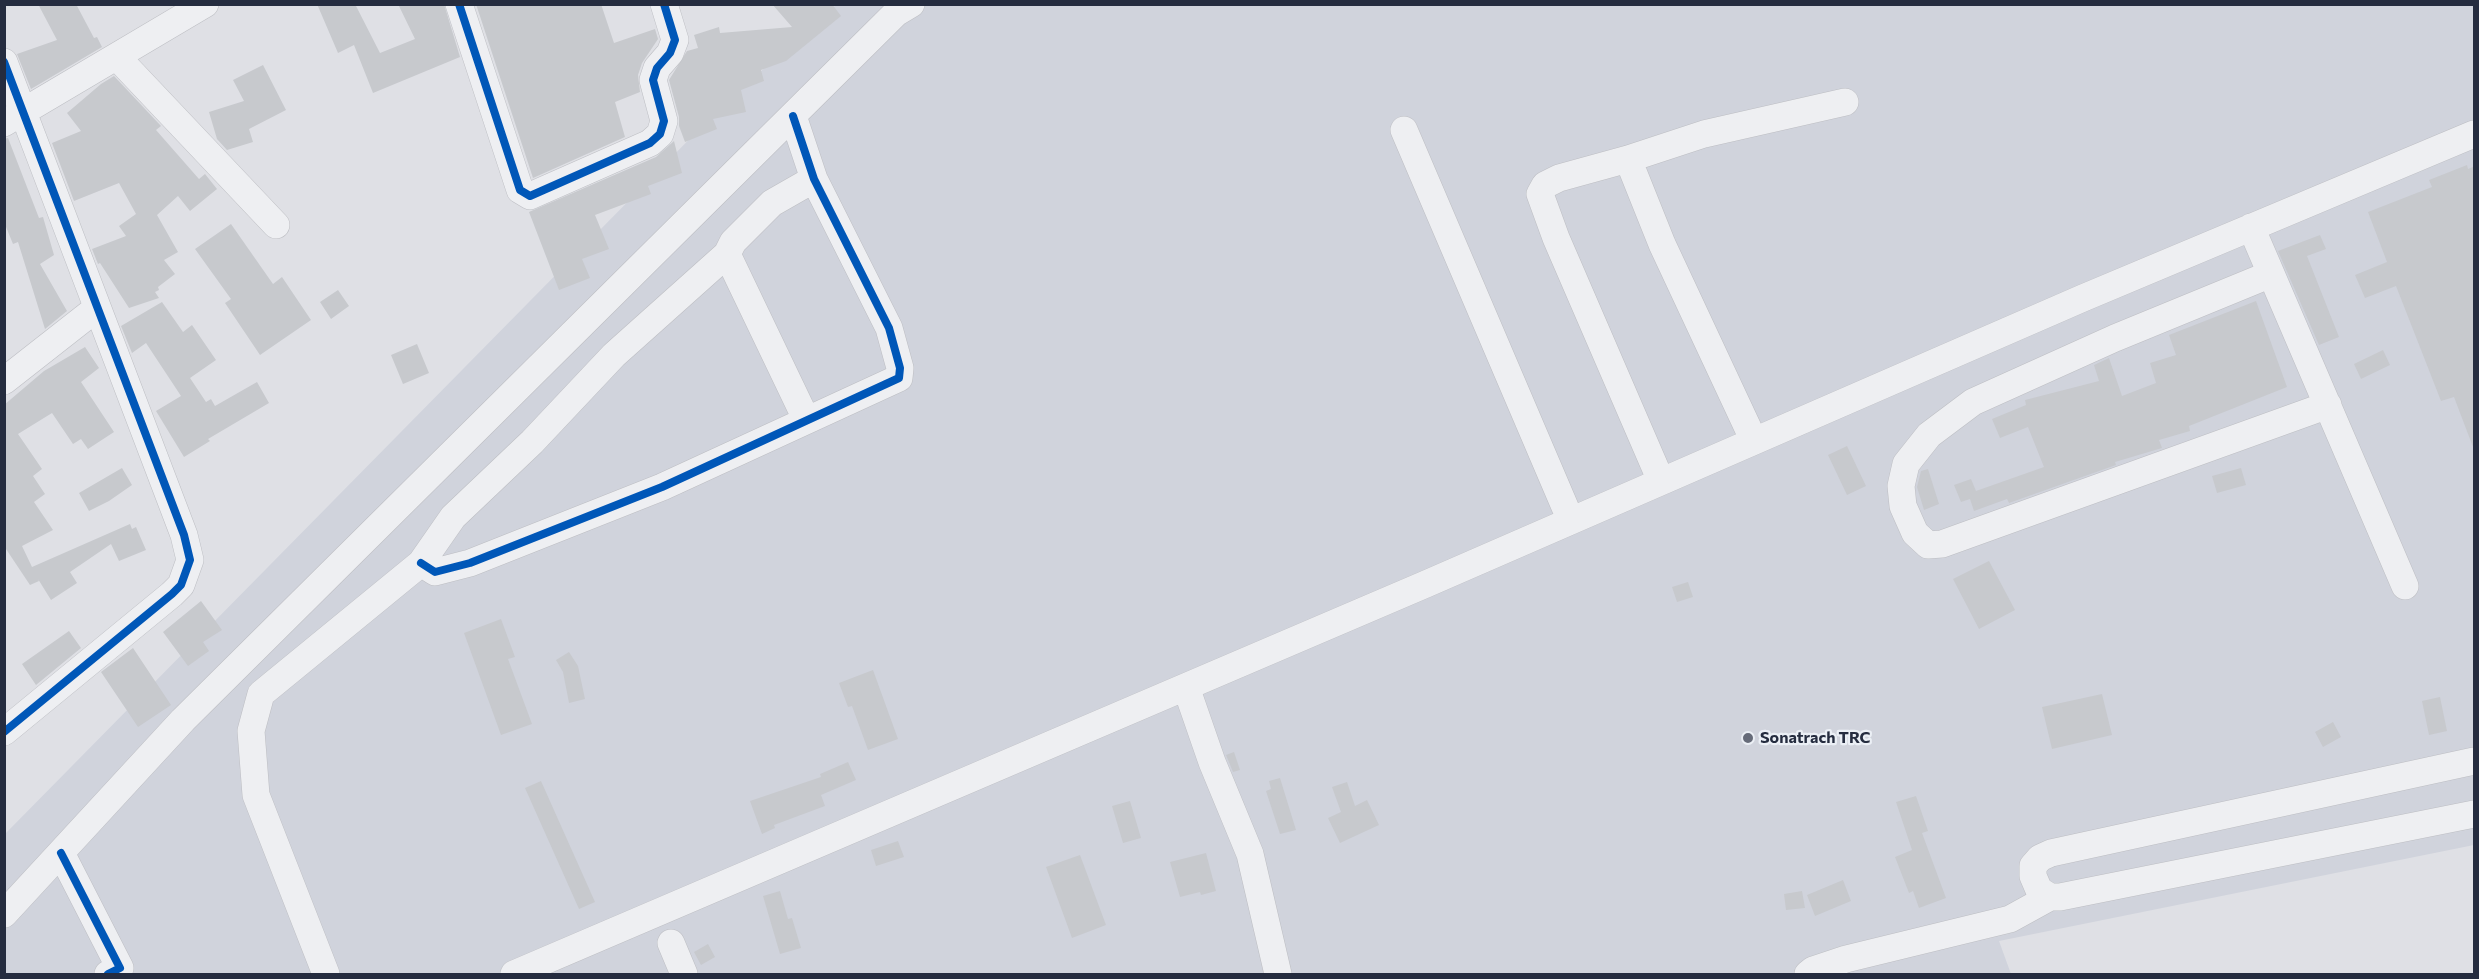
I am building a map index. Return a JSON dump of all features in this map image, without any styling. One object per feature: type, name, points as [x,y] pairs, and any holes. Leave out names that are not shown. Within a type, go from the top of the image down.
[{"type":"street","points":[[14,118],[205,4]]},
{"type":"street","points":[[459,4],[520,190],[530,196],[650,142],[660,134],[664,121],[653,80],[657,68],[670,53],[675,40],[664,4]]},
{"type":"street","points":[[4,914],[183,720],[896,13],[911,4]]},
{"type":"street","points":[[117,57],[276,225]]},
{"type":"street","points":[[4,62],[14,118],[97,308],[184,535],[190,560],[184,579],[172,594],[4,732]]},
{"type":"street","points":[[1661,482],[1556,238],[1540,194],[1545,185],[1559,178],[1628,159],[1704,134],[1845,102]]},
{"type":"street","points":[[421,563],[435,572],[470,563],[662,487],[899,378],[900,368],[889,328],[814,179],[793,116]]},
{"type":"street","points":[[1404,130],[1571,521]]},
{"type":"street","points":[[514,975],[1571,521],[2083,297],[2475,134]]},
{"type":"street","points":[[1628,159],[1662,244],[1754,441]]},
{"type":"street","points":[[326,975],[256,795],[251,731],[261,694],[421,563],[453,517],[532,442],[614,355],[727,254],[733,242],[772,203],[814,179]]},
{"type":"street","points":[[2251,227],[2405,586]]},
{"type":"street","points":[[727,254],[806,419]]},
{"type":"street","points":[[2271,274],[2115,338],[1973,402],[1929,435],[1906,464],[1901,486],[1904,506],[1915,533],[1928,545],[1942,544],[2328,405]]},
{"type":"street","points":[[4,381],[97,308]]},
{"type":"street","points":[[1186,687],[1212,762],[1250,854],[1278,975]]},
{"type":"street","points":[[2050,897],[2039,890],[2033,876],[2033,866],[2040,858],[2051,853],[2475,761]]},
{"type":"street","points":[[1808,975],[1813,970],[1846,958],[2010,919],[2050,897],[2475,814]]},
{"type":"street","points":[[61,853],[120,968],[108,975]]},
{"type":"street","points":[[671,943],[684,975]]},
{"type":"shaded area","points":[[836,5],[2474,5],[2474,845],[1999,941],[2011,974],[5,974],[5,834],[725,103]]},
{"type":"building","points":[[38,4],[76,4],[94,38],[97,37],[102,47],[31,89],[17,54],[57,40]]},
{"type":"building","points":[[317,4],[355,4],[380,53],[415,39],[398,4],[444,4],[460,57],[373,93],[354,45],[338,53]]},
{"type":"building","points":[[476,4],[601,4],[614,43],[655,29],[658,39],[642,63],[638,75],[640,92],[615,102],[625,137],[533,178]]},
{"type":"building","points":[[772,4],[832,4],[841,16],[786,61],[761,70],[764,81],[741,90],[746,112],[713,119],[717,129],[685,142],[679,126],[679,117],[669,80],[687,51],[698,48],[694,35],[719,27],[720,33],[792,27]]},
{"type":"building","points":[[263,65],[286,110],[249,129],[253,142],[227,150],[217,139],[209,112],[244,101],[233,80]]},
{"type":"building","points":[[114,76],[161,126],[156,130],[199,179],[205,174],[217,189],[190,211],[178,196],[157,215],[178,252],[164,260],[175,274],[158,287],[159,290],[155,292],[159,298],[129,308],[100,263],[98,264],[92,249],[126,236],[119,226],[136,214],[119,183],[74,201],[52,143],[81,131],[67,113]]},
{"type":"building","points":[[8,138],[39,218],[43,217],[54,255],[40,264],[67,311],[45,329],[18,242],[13,244],[4,222],[4,139]]},
{"type":"building","points":[[674,141],[682,173],[648,186],[651,194],[595,215],[609,249],[582,259],[590,278],[559,290],[529,212],[656,157]]},
{"type":"building","points":[[2467,165],[2468,169],[2475,166],[2473,447],[2454,397],[2441,401],[2396,286],[2365,298],[2355,275],[2387,262],[2368,212],[2432,187],[2429,180]]},
{"type":"building","points":[[231,224],[273,284],[282,277],[311,320],[260,355],[225,303],[231,299],[195,249]]},
{"type":"building","points":[[2320,235],[2326,249],[2307,256],[2339,337],[2319,345],[2278,251]]},
{"type":"building","points":[[338,290],[349,306],[331,319],[320,302]]},
{"type":"building","points":[[2256,301],[2287,387],[2189,426],[2190,431],[2159,440],[2162,448],[2115,462],[2116,465],[2009,503],[2007,499],[1974,511],[1970,499],[1961,502],[1954,485],[1971,479],[1976,491],[2044,467],[2028,427],[2000,438],[1992,419],[2026,405],[2025,400],[2099,381],[2094,365],[2109,358],[2122,396],[2156,383],[2150,363],[2176,355],[2169,335]]},
{"type":"building","points":[[162,302],[183,332],[192,325],[216,360],[190,378],[206,402],[211,399],[215,406],[257,382],[269,403],[208,439],[210,441],[184,457],[156,411],[181,396],[146,343],[132,353],[121,326]]},
{"type":"building","points":[[417,344],[429,373],[403,384],[391,355]]},
{"type":"building","points":[[85,347],[99,368],[81,382],[114,432],[88,449],[81,439],[73,444],[52,413],[18,434],[42,469],[33,476],[45,494],[34,502],[53,530],[22,546],[32,567],[130,524],[132,529],[136,527],[146,550],[119,561],[111,544],[70,572],[77,583],[51,600],[38,579],[39,581],[30,585],[4,546],[4,405],[44,371]]},
{"type":"building","points":[[2383,350],[2390,365],[2361,379],[2354,364]]},
{"type":"building","points":[[1847,446],[1866,486],[1847,495],[1828,455]]},
{"type":"building","points":[[122,468],[132,485],[89,511],[79,493]]},
{"type":"building","points":[[2241,468],[2246,485],[2217,493],[2212,476]]},
{"type":"building","points":[[1928,469],[1939,504],[1924,510],[1917,487],[1921,471]]},
{"type":"building","points":[[1989,561],[2015,610],[1979,629],[1953,579]]},
{"type":"building","points":[[1688,582],[1693,597],[1677,602],[1672,587]]},
{"type":"building","points":[[201,601],[222,630],[203,642],[209,651],[188,666],[163,632]]},
{"type":"building","points":[[501,619],[515,657],[508,659],[532,724],[501,735],[464,633]]},
{"type":"building","points":[[69,631],[81,648],[36,685],[22,664]]},
{"type":"building","points":[[133,648],[171,705],[138,727],[101,672]]},
{"type":"building","points":[[569,652],[578,666],[585,699],[569,703],[563,672],[556,660]]},
{"type":"building","points":[[873,670],[898,739],[868,750],[852,706],[848,707],[839,683]]},
{"type":"building","points":[[2102,694],[2112,735],[2052,749],[2042,707]]},
{"type":"building","points":[[2440,697],[2447,731],[2429,735],[2422,701]]},
{"type":"building","points":[[2333,722],[2341,737],[2323,747],[2315,732]]},
{"type":"building","points":[[1234,752],[1240,770],[1233,772],[1226,755]]},
{"type":"building","points":[[848,762],[856,780],[821,795],[825,806],[774,825],[775,828],[762,834],[750,801],[821,777],[820,774]]},
{"type":"building","points":[[1280,778],[1296,830],[1280,834],[1266,791],[1271,789],[1269,781]]},
{"type":"building","points":[[541,781],[595,902],[579,909],[525,788]]},
{"type":"building","points":[[1347,782],[1355,806],[1367,800],[1379,825],[1340,843],[1328,818],[1341,812],[1332,787]]},
{"type":"building","points":[[1916,796],[1928,831],[1922,833],[1946,898],[1919,908],[1913,891],[1909,893],[1895,857],[1912,850],[1896,802]]},
{"type":"building","points":[[1130,801],[1141,838],[1123,843],[1112,806]]},
{"type":"building","points":[[898,841],[904,857],[876,866],[871,850]]},
{"type":"building","points":[[1206,853],[1216,891],[1180,897],[1170,862]]},
{"type":"building","points":[[1080,855],[1106,925],[1072,938],[1046,867]]},
{"type":"building","points":[[1843,880],[1851,901],[1815,916],[1807,895]]},
{"type":"building","points":[[780,891],[788,919],[792,918],[801,948],[780,954],[763,896]]},
{"type":"building","points":[[1802,891],[1805,908],[1786,910],[1784,894]]},
{"type":"building","points":[[708,944],[715,957],[701,965],[694,952]]},
{"type":"cycle path","points":[[459,4],[520,190],[530,196],[650,143],[660,134],[664,121],[653,80],[657,68],[670,53],[675,40],[664,4]]},
{"type":"cycle path","points":[[4,62],[184,535],[190,560],[181,585],[172,594],[4,732]]},
{"type":"cycle path","points":[[421,563],[435,572],[470,563],[662,487],[899,378],[900,368],[889,328],[814,179],[793,116]]},
{"type":"cycle path","points":[[61,853],[120,968],[108,974]]},
{"type":"place","name":"Sonatrach TRC","points":[[1748,738]]}]
